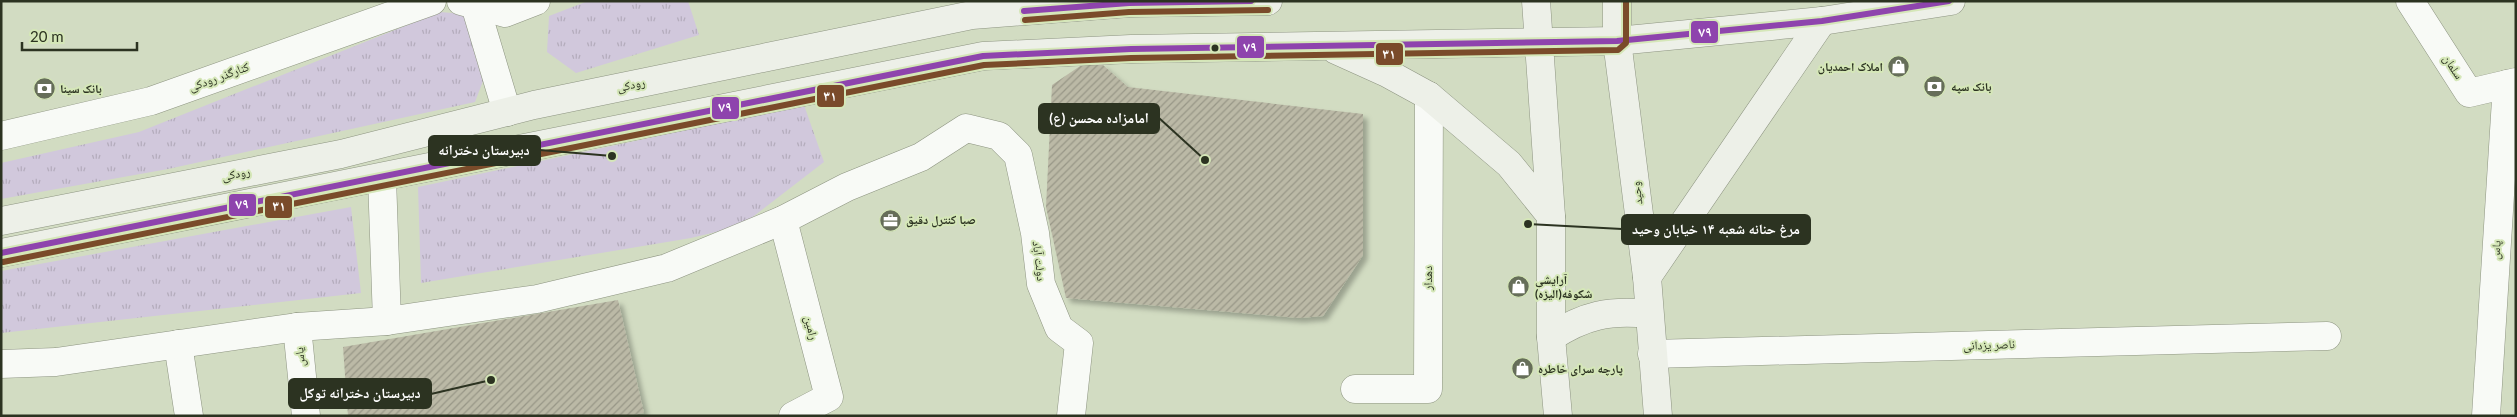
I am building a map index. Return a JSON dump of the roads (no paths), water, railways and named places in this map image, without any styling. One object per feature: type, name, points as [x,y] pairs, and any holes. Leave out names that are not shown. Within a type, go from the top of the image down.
[{"type":"main road","name":"رودکی","points":[[1,220],[341,154],[507,112],[972,15],[1129,2],[1268,1]]},
{"type":"main road","points":[[1536,1],[1551,216],[1551,337],[1558,416]]},
{"type":"main road","name":"وحید","points":[[1617,1],[1617,42],[1647,277],[1658,416]]},
{"type":"main road","points":[[1,253],[982,56],[1131,49],[1617,42],[1822,22],[1951,1]]},
{"type":"main road","points":[[1647,277],[1822,22]]},
{"type":"main road","points":[[1328,46],[1387,73],[1429,96],[1509,164],[1551,216]]},
{"type":"main road","points":[[1551,337],[1573,323],[1597,315],[1623,312],[1649,314]]},
{"type":"street","name":"کنارگذر رودکی","points":[[1,136],[151,101],[432,1]]},
{"type":"street","points":[[468,3],[504,13],[536,1]]},
{"type":"street","name":"سلمان","points":[[2410,1],[2469,93],[2511,83]]},
{"type":"street","points":[[468,3],[507,112]]},
{"type":"street","name":"پاس","points":[[2486,416],[2511,83]]},
{"type":"street","name":"دهدار","points":[[1355,389],[1428,389],[1429,96]]},
{"type":"street","name":"دولت آباد","points":[[783,220],[847,187],[921,157],[966,128],[999,136],[1018,155],[1035,233],[1041,284],[1059,328],[1079,343],[1071,416]]},
{"type":"street","points":[[382,178],[387,321]]},
{"type":"street","points":[[1,364],[56,362],[297,327],[387,321],[537,299],[668,268],[783,220]]},
{"type":"street","name":"رامین","points":[[783,220],[829,397],[793,416]]},
{"type":"street","name":"یاس","points":[[297,327],[306,416]]},
{"type":"street","name":"ناصر یزدانی","points":[[1652,354],[2327,336]]},
{"type":"street","points":[[178,344],[188,416]]},
{"type":"place","name":"املاک احمدیان","points":[[1899,67]]},
{"type":"place","name":"بانک سپه","points":[[1935,87]]},
{"type":"place","name":"بانک سینا","points":[[44,89]]},
{"type":"place","name":"دبیرستان دخترانه","points":[[612,156]]},
{"type":"place","name":"امامزاده محسن (ع)","points":[[1205,160]]},
{"type":"place","name":"صبا کنترل دقیق","points":[[890,220]]},
{"type":"place","name":"مرغ حنانه شعبه ۱۴ خیابان وحید","points":[[1528,224]]},
{"type":"place","name":"آرایشی شکوفه(الیزه)","points":[[1519,287]]},
{"type":"place","name":"پارچه سرای خاطره","points":[[1522,369]]},
{"type":"place","name":"دبیرستان دخترانه توکل","points":[[491,380]]}]
